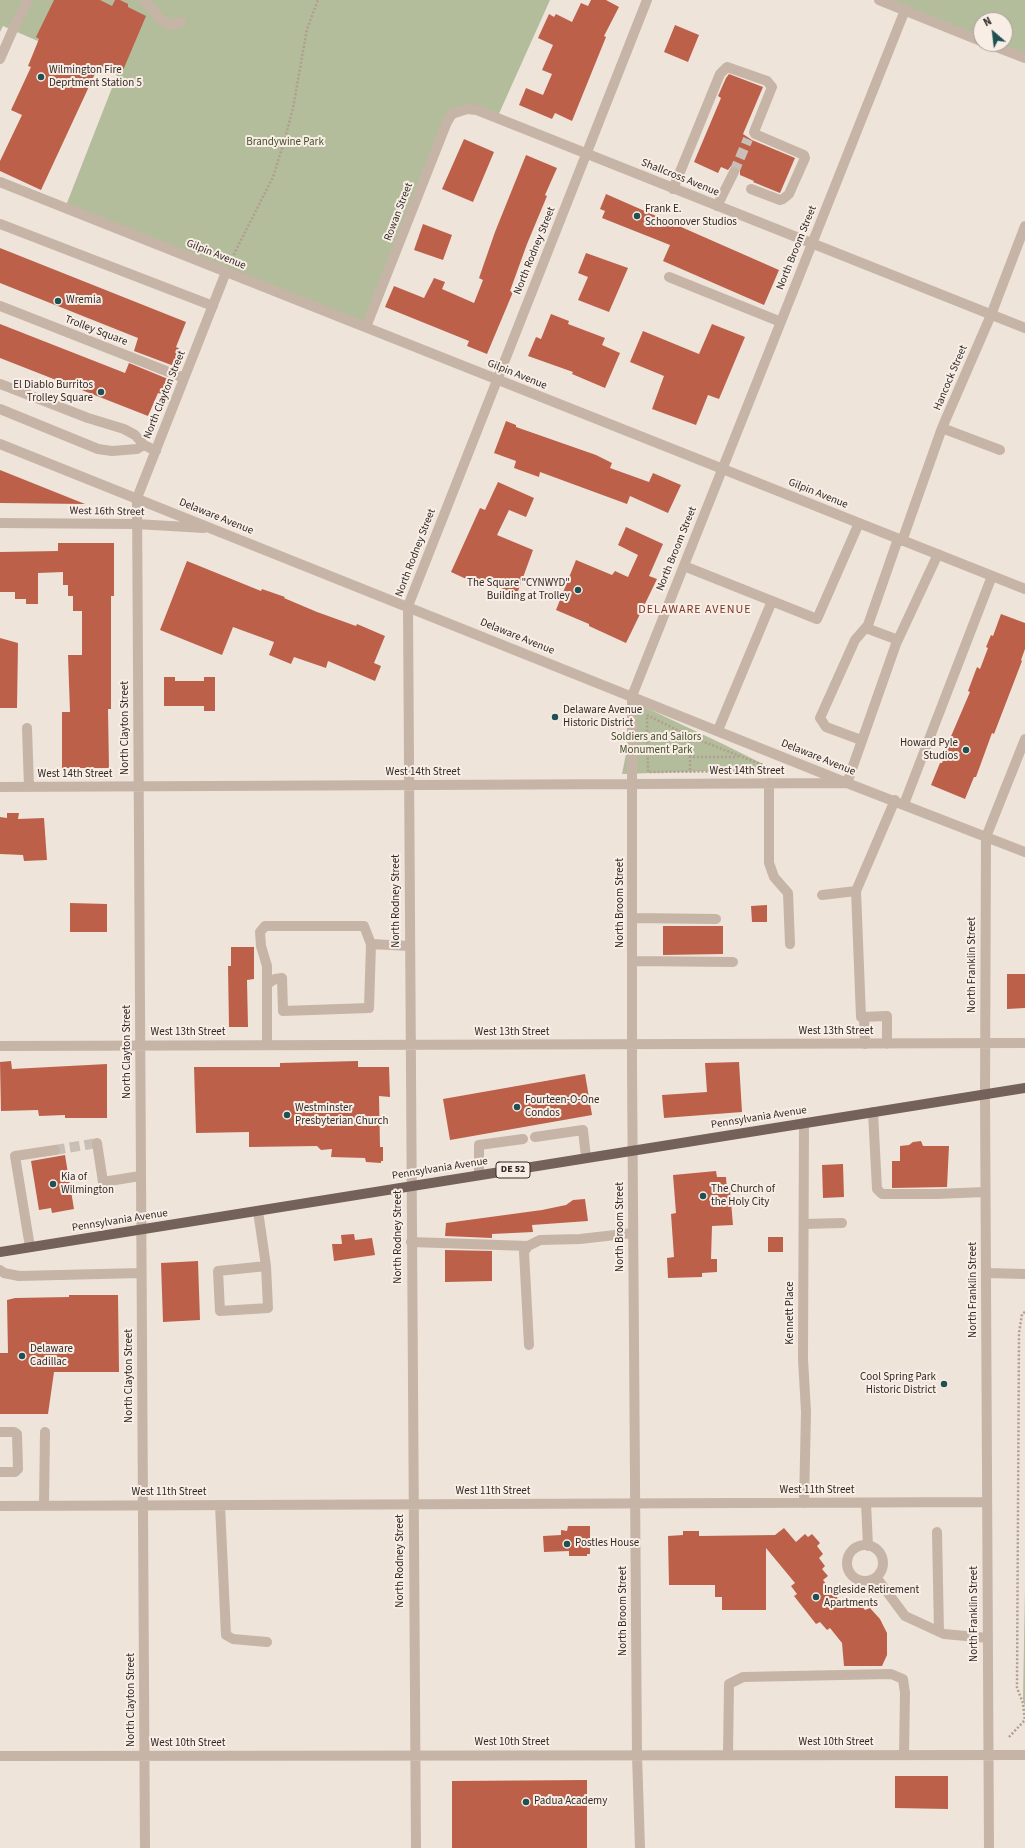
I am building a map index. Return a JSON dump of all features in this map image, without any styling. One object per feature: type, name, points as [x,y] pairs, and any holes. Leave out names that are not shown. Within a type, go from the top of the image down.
[{"type":"main road","name":"Pennsylvania Avenue","points":[[0,1252],[1025,1088]]},
{"type":"street","points":[[0,59],[15,24],[28,0]]},
{"type":"street","points":[[144,0],[161,20],[171,25],[180,22]]},
{"type":"street","name":"North Rodney Street","points":[[416,1848],[412,1504],[408,606],[646,0]]},
{"type":"street","points":[[879,0],[973,38]]},
{"type":"street","name":"North Broom Street","points":[[640,1848],[637,1755],[633,1233],[632,696],[904,10]]},
{"type":"street","points":[[1010,52],[1025,58]]},
{"type":"street","points":[[673,188],[720,74],[724,68],[731,67],[767,81],[772,87],[751,136],[757,135],[804,155],[805,158],[789,194],[783,199],[780,200],[751,189]]},
{"type":"street","name":"Shallcross Avenue","points":[[460,111],[467,109],[477,110],[1025,328]]},
{"type":"street","name":"Rowan Street","points":[[366,328],[447,122],[452,114],[460,111]]},
{"type":"street","points":[[717,206],[734,172]]},
{"type":"street","name":"Gilpin Avenue","points":[[0,182],[1025,589]]},
{"type":"street","points":[[0,224],[213,306]]},
{"type":"street","name":"Hancock Street","points":[[861,740],[826,727],[820,718],[855,640],[866,628],[942,428],[991,315],[1025,226]]},
{"type":"street","name":"North Clayton Street","points":[[145,1848],[137,498],[226,272]]},
{"type":"street","points":[[670,277],[781,322]]},
{"type":"street","name":"Trolley Square","points":[[0,306],[184,378]]},
{"type":"street","points":[[0,384],[88,418],[124,429],[135,435],[144,445],[156,451]]},
{"type":"street","points":[[0,409],[98,449],[112,451],[137,449],[144,445]]},
{"type":"street","points":[[942,428],[1000,450]]},
{"type":"street","name":"Delaware Avenue","points":[[0,444],[718,730],[847,783],[900,802],[1025,852]]},
{"type":"street","name":"West 16th Street","points":[[0,523],[136,524],[214,529]]},
{"type":"street","points":[[684,566],[817,619],[859,523]]},
{"type":"street","points":[[847,783],[861,740],[898,640],[938,554]]},
{"type":"street","points":[[865,1044],[864,1017],[861,1017],[856,891],[900,802],[992,576]]},
{"type":"street","points":[[718,730],[772,601]]},
{"type":"street","points":[[866,628],[898,640]]},
{"type":"street","points":[[27,728],[29,787]]},
{"type":"street","name":"North Franklin Street","points":[[989,1848],[984,1094],[986,836],[1025,738]]},
{"type":"street","name":"West 14th Street","points":[[0,787],[847,783]]},
{"type":"street","points":[[769,784],[769,863],[774,877],[788,893],[790,944]]},
{"type":"street","points":[[822,894],[856,891]]},
{"type":"street","points":[[633,918],[716,919]]},
{"type":"street","points":[[267,984],[274,979],[282,978],[284,1011],[369,1008],[371,944],[364,926],[265,926],[260,932],[261,946],[266,966],[267,1045]]},
{"type":"street","points":[[371,944],[409,946]]},
{"type":"street","points":[[632,961],[733,962]]},
{"type":"street","points":[[864,1017],[887,1016],[887,1044]]},
{"type":"street","name":"West 13th Street","points":[[0,1046],[1025,1043]]},
{"type":"street","points":[[873,1112],[878,1189],[882,1194],[985,1192]]},
{"type":"street","name":"Kennett Place","points":[[804,1123],[803,1359],[806,1412],[804,1503]]},
{"type":"street","points":[[535,1137],[583,1130],[586,1158]]},
{"type":"street","points":[[479,1175],[479,1145],[523,1139]]},
{"type":"street","points":[[97,1143],[103,1182],[140,1176]]},
{"type":"street","points":[[30,1247],[15,1156],[55,1150]]},
{"type":"street","points":[[258,1210],[266,1266],[268,1308],[220,1311],[218,1271],[266,1266]]},
{"type":"street","points":[[804,1224],[842,1223]]},
{"type":"street","points":[[411,1242],[528,1246],[540,1240],[580,1239],[633,1233]]},
{"type":"street","points":[[528,1246],[524,1252],[529,1345]]},
{"type":"street","points":[[0,1270],[4,1273],[19,1276],[141,1272]]},
{"type":"street","points":[[986,1273],[1025,1274]]},
{"type":"street","points":[[0,1432],[14,1432],[17,1434],[18,1469],[15,1472],[0,1472]]},
{"type":"street","points":[[44,1505],[45,1432]]},
{"type":"street","name":"West 11th Street","points":[[0,1506],[987,1502]]},
{"type":"street","points":[[866,1503],[868,1546]]},
{"type":"street","points":[[220,1505],[226,1634],[233,1639],[267,1642]]},
{"type":"street","points":[[937,1532],[939,1632]]},
{"type":"street","points":[[862,1546],[868,1546],[878,1551],[881,1556],[882,1567],[876,1577],[865,1581],[854,1577],[848,1568],[847,1562],[852,1551],[862,1546]]},
{"type":"street","points":[[876,1577],[905,1616],[944,1634],[988,1638]]},
{"type":"street","points":[[728,1755],[729,1684],[742,1677],[891,1674],[903,1678],[905,1693],[904,1755]]},
{"type":"street","name":"West 10th Street","points":[[0,1756],[1025,1755]]},
{"type":"path","points":[[226,272],[244,231],[272,177],[282,149],[293,108],[307,29],[318,0]]},
{"type":"path","points":[[647,715],[689,736],[773,769],[772,771],[690,770],[648,772],[647,737],[647,715]]},
{"type":"path","points":[[647,737],[689,736]]},
{"type":"path","points":[[689,736],[690,770]]},
{"type":"path","points":[[690,757],[741,757]]},
{"type":"path","points":[[1008,1737],[1025,1720],[1023,1703],[1017,1688],[1017,1680],[1019,1333],[1022,1314],[1025,1312]]},
{"type":"green space","name":"Brandywine Park","points":[[0,0],[550,0],[497,118],[477,110],[452,114],[366,327],[65,208],[117,75],[3,26],[0,32]]},
{"type":"green space","points":[[879,0],[1025,0],[1025,58],[1010,52],[1013,52],[1013,12],[973,12],[973,38]]},
{"type":"green space","name":"Soldiers and Sailors Monument Park","points":[[636,703],[725,745],[773,769],[622,774]]},
{"type":"green space","points":[[1025,1587],[1025,1707],[1023,1699]]},
{"type":"building","points":[[54,0],[100,0],[112,6],[115,0],[120,0],[128,4],[128,7],[146,16],[121,75],[99,65],[41,190],[0,171],[0,161],[22,115],[11,110],[31,67],[28,66],[39,39],[36,37]]},
{"type":"building","points":[[591,0],[606,0],[619,7],[604,36],[606,37],[572,121],[555,113],[552,119],[519,105],[526,88],[543,95],[552,74],[542,70],[553,45],[538,38],[549,14],[554,17],[556,14],[572,22],[581,3],[588,6]]},
{"type":"building","points":[[675,25],[699,35],[688,62],[664,52]]},
{"type":"building","points":[[729,74],[763,87],[743,134],[752,140],[795,158],[780,193],[740,175],[740,169],[737,166],[731,166],[728,170],[721,167],[718,173],[694,162],[721,98],[718,96]]},
{"type":"building","points":[[464,139],[494,152],[473,202],[442,189]]},
{"type":"building","points":[[526,155],[557,168],[545,195],[547,196],[527,244],[510,291],[513,292],[487,354],[467,346],[469,341],[385,307],[394,286],[424,298],[434,278],[445,282],[442,289],[474,303],[483,280],[479,278],[495,232]]},
{"type":"building","points":[[606,194],[779,270],[764,305],[663,261],[670,245],[602,218],[605,211],[600,209]]},
{"type":"building","points":[[423,224],[452,235],[443,260],[414,250]]},
{"type":"building","points":[[0,248],[186,322],[176,347],[180,349],[174,366],[134,351],[138,338],[0,283]]},
{"type":"building","points":[[586,253],[628,268],[609,312],[578,300],[588,277],[578,273]]},
{"type":"building","points":[[551,314],[569,321],[568,324],[605,338],[602,345],[620,353],[605,388],[572,374],[573,372],[528,356],[536,337],[541,339]]},
{"type":"building","points":[[0,324],[125,373],[129,363],[168,379],[162,394],[158,393],[148,416],[0,358]]},
{"type":"building","points":[[712,324],[745,337],[719,399],[708,395],[696,425],[652,409],[664,376],[630,362],[643,331],[699,354]]},
{"type":"building","points":[[506,421],[516,425],[516,427],[596,455],[612,463],[610,468],[649,482],[653,473],[681,485],[668,513],[630,496],[627,504],[540,472],[539,477],[514,468],[516,461],[494,453]]},
{"type":"building","points":[[0,470],[85,504],[0,503]]},
{"type":"building","points":[[498,482],[534,498],[526,517],[509,510],[497,535],[533,550],[517,594],[477,579],[475,583],[451,572],[480,508],[485,510]]},
{"type":"building","points":[[626,527],[663,544],[649,576],[657,579],[626,643],[589,626],[589,624],[556,610],[576,560],[612,575],[615,571],[628,577],[638,555],[618,545]]},
{"type":"building","points":[[58,543],[114,543],[114,596],[111,596],[111,709],[108,709],[109,768],[62,768],[62,712],[70,712],[68,655],[82,655],[82,611],[73,611],[73,596],[68,596],[68,585],[63,585],[63,572],[38,573],[38,604],[26,604],[26,599],[15,599],[15,592],[0,592],[0,552],[58,551]]},
{"type":"building","points":[[187,561],[261,591],[262,589],[285,597],[284,598],[317,612],[356,626],[357,624],[385,636],[374,663],[381,666],[375,681],[328,661],[326,668],[294,657],[291,664],[269,655],[274,642],[233,627],[222,655],[160,630]]},
{"type":"building","points":[[1001,614],[1025,623],[1025,649],[1021,660],[1022,661],[994,734],[992,733],[976,777],[974,777],[965,799],[931,785],[940,763],[942,763],[950,742],[949,741],[970,692],[968,691],[977,667],[980,669],[988,648],[986,647],[991,635],[993,636]]},
{"type":"building","points":[[0,638],[18,643],[17,708],[0,708]]},
{"type":"building","points":[[164,677],[175,677],[175,681],[204,681],[204,677],[215,677],[215,711],[204,711],[204,706],[164,706]]},
{"type":"building","points":[[7,813],[19,813],[18,819],[44,818],[47,860],[24,861],[23,855],[0,854],[0,817],[7,818]]},
{"type":"building","points":[[70,903],[107,904],[107,932],[70,932]]},
{"type":"building","points":[[767,905],[767,922],[752,922],[751,906]]},
{"type":"building","points":[[663,926],[723,926],[723,954],[663,955]]},
{"type":"building","points":[[231,947],[254,947],[254,979],[247,980],[248,1027],[229,1027],[228,966],[231,966]]},
{"type":"building","points":[[1007,974],[1025,974],[1025,1008],[1007,1009]]},
{"type":"building","points":[[11,1061],[12,1069],[107,1064],[107,1118],[65,1118],[65,1115],[39,1116],[38,1110],[1,1111],[0,1062]]},
{"type":"building","name":"Westminster Presbyterian Church","points":[[358,1061],[358,1067],[389,1067],[390,1097],[379,1096],[380,1147],[383,1147],[383,1161],[381,1161],[381,1163],[366,1162],[365,1158],[331,1157],[332,1149],[321,1150],[317,1146],[249,1147],[249,1132],[196,1133],[194,1067],[280,1067],[280,1063]]},
{"type":"building","points":[[739,1062],[742,1112],[664,1118],[662,1095],[707,1092],[705,1063]]},
{"type":"building","name":"Fourteen-O-One Condos","points":[[585,1074],[592,1115],[450,1140],[443,1099]]},
{"type":"building","points":[[921,1141],[923,1146],[949,1146],[947,1187],[892,1188],[892,1161],[900,1161],[900,1146]]},
{"type":"building","name":"Kia of Wilmington","points":[[65,1155],[74,1209],[52,1213],[51,1208],[39,1210],[31,1161]]},
{"type":"building","points":[[843,1164],[844,1197],[823,1198],[822,1165]]},
{"type":"building","points":[[716,1171],[717,1177],[726,1177],[727,1191],[730,1190],[733,1225],[712,1226],[711,1259],[717,1259],[717,1272],[702,1273],[702,1277],[668,1278],[667,1258],[674,1257],[671,1214],[676,1213],[673,1175]]},
{"type":"building","points":[[585,1199],[588,1221],[532,1225],[533,1232],[492,1234],[492,1238],[445,1236],[446,1223],[542,1210],[566,1205],[573,1200]]},
{"type":"building","points":[[354,1234],[355,1240],[372,1238],[375,1255],[334,1261],[332,1244],[342,1244],[341,1235]]},
{"type":"building","points":[[768,1237],[783,1237],[783,1252],[768,1252]]},
{"type":"building","points":[[445,1250],[492,1251],[492,1281],[445,1282]]},
{"type":"building","points":[[198,1261],[200,1320],[163,1322],[161,1263]]},
{"type":"building","points":[[69,1295],[118,1295],[119,1372],[54,1372],[48,1414],[0,1414],[0,1353],[8,1353],[7,1300],[15,1298],[69,1297]]},
{"type":"building","name":"Postles House","points":[[568,1526],[590,1526],[590,1554],[587,1554],[587,1556],[569,1556],[569,1551],[544,1552],[543,1536],[561,1535],[561,1530],[567,1531]]},
{"type":"building","points":[[784,1528],[796,1542],[805,1534],[808,1537],[812,1534],[820,1543],[817,1546],[823,1554],[819,1558],[825,1566],[822,1569],[828,1576],[823,1580],[840,1601],[843,1598],[849,1606],[856,1599],[865,1610],[870,1608],[880,1619],[887,1633],[887,1655],[882,1666],[844,1666],[842,1643],[830,1628],[827,1630],[820,1622],[816,1624],[794,1596],[797,1594],[791,1586],[795,1583],[766,1548],[766,1610],[722,1610],[722,1597],[715,1597],[715,1585],[669,1585],[668,1536],[683,1535],[683,1531],[699,1531],[699,1536],[775,1535]]},
{"type":"building","points":[[895,1776],[948,1776],[948,1809],[895,1808]]},
{"type":"building","name":"Padua Academy","points":[[587,1780],[587,1848],[452,1848],[452,1781]]},
{"type":"tunnel","points":[[734,172],[748,139]]},
{"type":"tunnel","points":[[55,1150],[97,1143]]},
{"type":"place","name":"Wilmington Fire Deprtment Station 5","points":[[41,77]]},
{"type":"place","name":"Frank E. Schoonover Studios","points":[[637,216]]},
{"type":"place","name":"Wremia","points":[[58,301]]},
{"type":"place","name":"El Diablo Burritos Trolley Square","points":[[101,392]]},
{"type":"place","name":"The Square \"CYNWYD\" Building at Trolley","points":[[578,590]]},
{"type":"place","name":"Delaware Avenue Historic District","points":[[555,717]]},
{"type":"place","name":"Howard Pyle Studios","points":[[966,750]]},
{"type":"place","name":"Fourteen-O-One Condos","points":[[517,1107]]},
{"type":"place","name":"Westminster Presbyterian Church","points":[[287,1115]]},
{"type":"place","name":"Kia of Wilmington","points":[[53,1184]]},
{"type":"place","name":"The Church of the Holy City","points":[[703,1196]]},
{"type":"place","name":"Delaware Cadillac","points":[[22,1356]]},
{"type":"place","name":"Cool Spring Park Historic District","points":[[944,1384]]},
{"type":"place","name":"Postles House","points":[[567,1544]]},
{"type":"place","name":"Ingleside Retirement Apartments","points":[[816,1597]]},
{"type":"place","name":"Padua Academy","points":[[526,1802]]},
{"type":"district","name":"DELAWARE AVENUE","points":[[695,610]]}]
